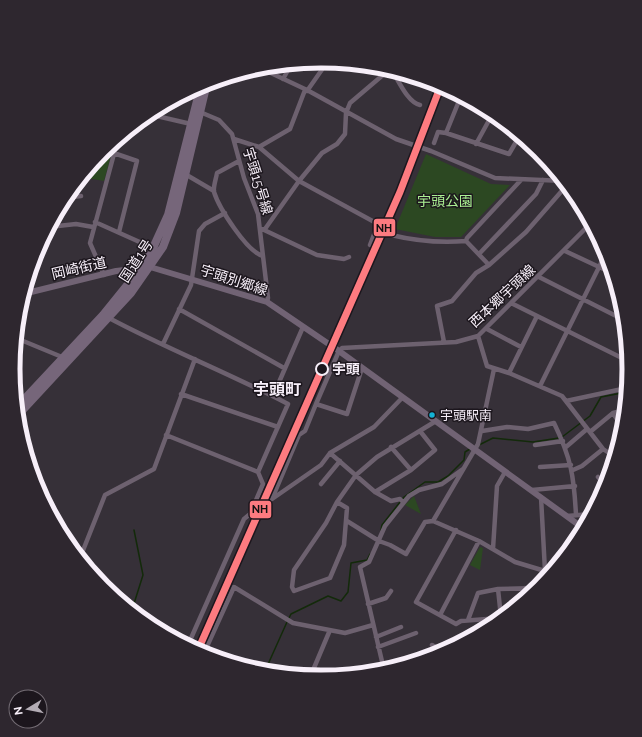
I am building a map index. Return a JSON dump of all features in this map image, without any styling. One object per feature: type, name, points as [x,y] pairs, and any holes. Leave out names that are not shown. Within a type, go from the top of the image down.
[{"type":"highway","name":"国道1号","points":[[22,401],[103,315],[162,247],[176,213],[205,90]]},
{"type":"highway","name":"国道1号","points":[[23,409],[131,293],[146,267],[168,215],[199,94]]},
{"type":"street","points":[[259,147],[290,129],[306,90],[320,75],[324,68]]},
{"type":"street","points":[[283,80],[289,69]]},
{"type":"street","points":[[268,72],[306,90],[396,139],[431,151],[495,178],[556,181]]},
{"type":"street","points":[[349,257],[344,259],[317,255],[263,229],[322,153],[337,144],[345,134],[346,113],[355,98],[385,74]]},
{"type":"street","points":[[396,77],[403,90],[416,104],[420,105]]},
{"type":"street","points":[[446,133],[459,101]]},
{"type":"street","name":"宇頭15号線","points":[[200,112],[219,120],[233,136],[244,178],[263,229],[263,256],[267,302]]},
{"type":"street","points":[[159,115],[191,124]]},
{"type":"street","points":[[476,144],[490,119]]},
{"type":"street","points":[[434,143],[438,132],[446,133],[510,154],[517,141]]},
{"type":"street","points":[[233,136],[259,147],[299,181],[378,224],[370,245]]},
{"type":"street","points":[[104,275],[90,243],[115,149]]},
{"type":"street","points":[[114,153],[137,161],[120,232]]},
{"type":"street","points":[[214,191],[217,173],[239,160]]},
{"type":"street","points":[[185,174],[214,191],[225,213],[251,249],[258,255],[263,256]]},
{"type":"street","points":[[466,241],[467,238],[521,180]]},
{"type":"street","points":[[479,254],[536,194],[543,180]]},
{"type":"street","points":[[444,342],[437,306],[452,301],[476,273],[489,265],[526,232],[563,189]]},
{"type":"street","points":[[74,197],[81,196]]},
{"type":"street","points":[[163,344],[191,285],[199,232],[205,224],[225,213]]},
{"type":"street","points":[[56,226],[94,224],[120,232],[154,248]]},
{"type":"street","name":"西本郷宇頭線","points":[[338,351],[342,348],[456,342],[478,336],[513,304],[587,228]]},
{"type":"street","points":[[391,235],[409,240],[445,242],[466,241],[489,265]]},
{"type":"street","points":[[565,251],[605,270]]},
{"type":"street","points":[[540,386],[602,262]]},
{"type":"street","name":"岡崎街道","points":[[30,292],[146,267]]},
{"type":"street","name":"宇頭別郷線","points":[[146,267],[192,279],[267,302],[338,351]]},
{"type":"street","points":[[539,277],[617,316]]},
{"type":"street","points":[[513,304],[621,358]]},
{"type":"street","points":[[180,309],[284,368]]},
{"type":"street","points":[[509,373],[537,316]]},
{"type":"street","points":[[109,318],[139,334],[288,404],[258,472]]},
{"type":"street","points":[[273,396],[303,327]]},
{"type":"street","points":[[487,329],[521,347]]},
{"type":"street","points":[[478,336],[486,366],[509,373],[562,396],[603,449],[609,453],[610,452]]},
{"type":"street","points":[[22,340],[62,357]]},
{"type":"street","points":[[402,398],[374,427],[330,453],[321,465],[272,499],[299,435],[305,432],[338,351],[578,525]]},
{"type":"street","points":[[82,552],[105,495],[154,469],[195,359]]},
{"type":"street","points":[[316,404],[347,414],[362,368]]},
{"type":"street","points":[[433,521],[475,450],[482,430],[494,369]]},
{"type":"street","points":[[566,401],[621,389]]},
{"type":"street","points":[[181,394],[278,427]]},
{"type":"street","points":[[566,447],[613,413],[618,412]]},
{"type":"street","points":[[613,413],[617,420]]},
{"type":"street","points":[[337,502],[347,508],[347,522],[344,545],[330,578],[294,591],[292,587],[294,570],[326,523],[337,502],[356,475],[392,448],[436,421]]},
{"type":"street","points":[[482,430],[506,427],[528,429],[554,423],[566,447],[572,467],[575,486],[576,515]]},
{"type":"street","points":[[375,492],[411,470],[435,450],[420,431]]},
{"type":"street","points":[[166,435],[258,472],[263,484],[250,514],[244,519],[191,639]]},
{"type":"street","points":[[535,445],[563,441]]},
{"type":"street","points":[[392,448],[411,470]]},
{"type":"street","points":[[540,467],[582,466],[603,449]]},
{"type":"street","points":[[330,453],[375,492],[390,501],[401,500],[418,490],[442,484],[463,469]]},
{"type":"street","points":[[321,484],[340,461]]},
{"type":"street","points":[[493,549],[497,486],[505,472]]},
{"type":"street","points":[[532,490],[575,486]]},
{"type":"street","points":[[541,497],[544,570]]},
{"type":"street","points":[[382,663],[359,569],[370,562],[385,526],[401,500]]},
{"type":"street","points":[[567,516],[584,514]]},
{"type":"street","points":[[347,522],[379,541],[406,554],[425,522],[433,521],[480,541],[503,556],[522,565],[543,571]]},
{"type":"street","points":[[456,530],[416,602],[456,624],[461,621],[488,619]]},
{"type":"street","points":[[440,615],[480,541]]},
{"type":"street","points":[[207,647],[234,587],[293,623],[345,633],[373,625]]},
{"type":"street","points":[[468,620],[478,593],[498,589],[525,588]]},
{"type":"street","points":[[498,589],[500,610]]},
{"type":"street","points":[[368,604],[386,598],[391,591]]},
{"type":"street","points":[[376,636],[401,627]]},
{"type":"street","points":[[314,670],[330,630]]},
{"type":"street","points":[[378,648],[416,633]]},
{"type":"street","points":[[432,645],[436,647]]},
{"type":"green space","points":[[112,152],[104,181],[88,178]]},
{"type":"green space","name":"宇頭公園","points":[[426,154],[491,184],[510,185],[461,237],[435,237],[395,229]]},
{"type":"green space","points":[[414,496],[421,514],[405,505]]},
{"type":"green space","points":[[480,547],[483,548],[480,570],[470,565]]},
{"type":"waterway","points":[[562,437],[590,416],[601,397],[620,393]]},
{"type":"waterway","points":[[479,445],[493,438],[533,442],[559,438]]},
{"type":"waterway","points":[[381,530],[382,525],[404,497],[425,482],[438,482],[448,476],[464,460],[465,452],[470,449]]},
{"type":"waterway","points":[[134,530],[143,575],[134,604]]},
{"type":"waterway","points":[[289,618],[291,614],[328,596],[341,601],[348,592],[351,563],[367,560],[370,554]]},
{"type":"waterway","points":[[268,665],[287,622]]},
{"type":"transit line","name":"NH","points":[[201,644],[400,192],[439,91]]},
{"type":"place","name":"宇頭","points":[[322,369]]},
{"type":"place","name":"宇頭駅南","points":[[432,415]]},
{"type":"district","name":"宇頭町","points":[[277,389]]}]
